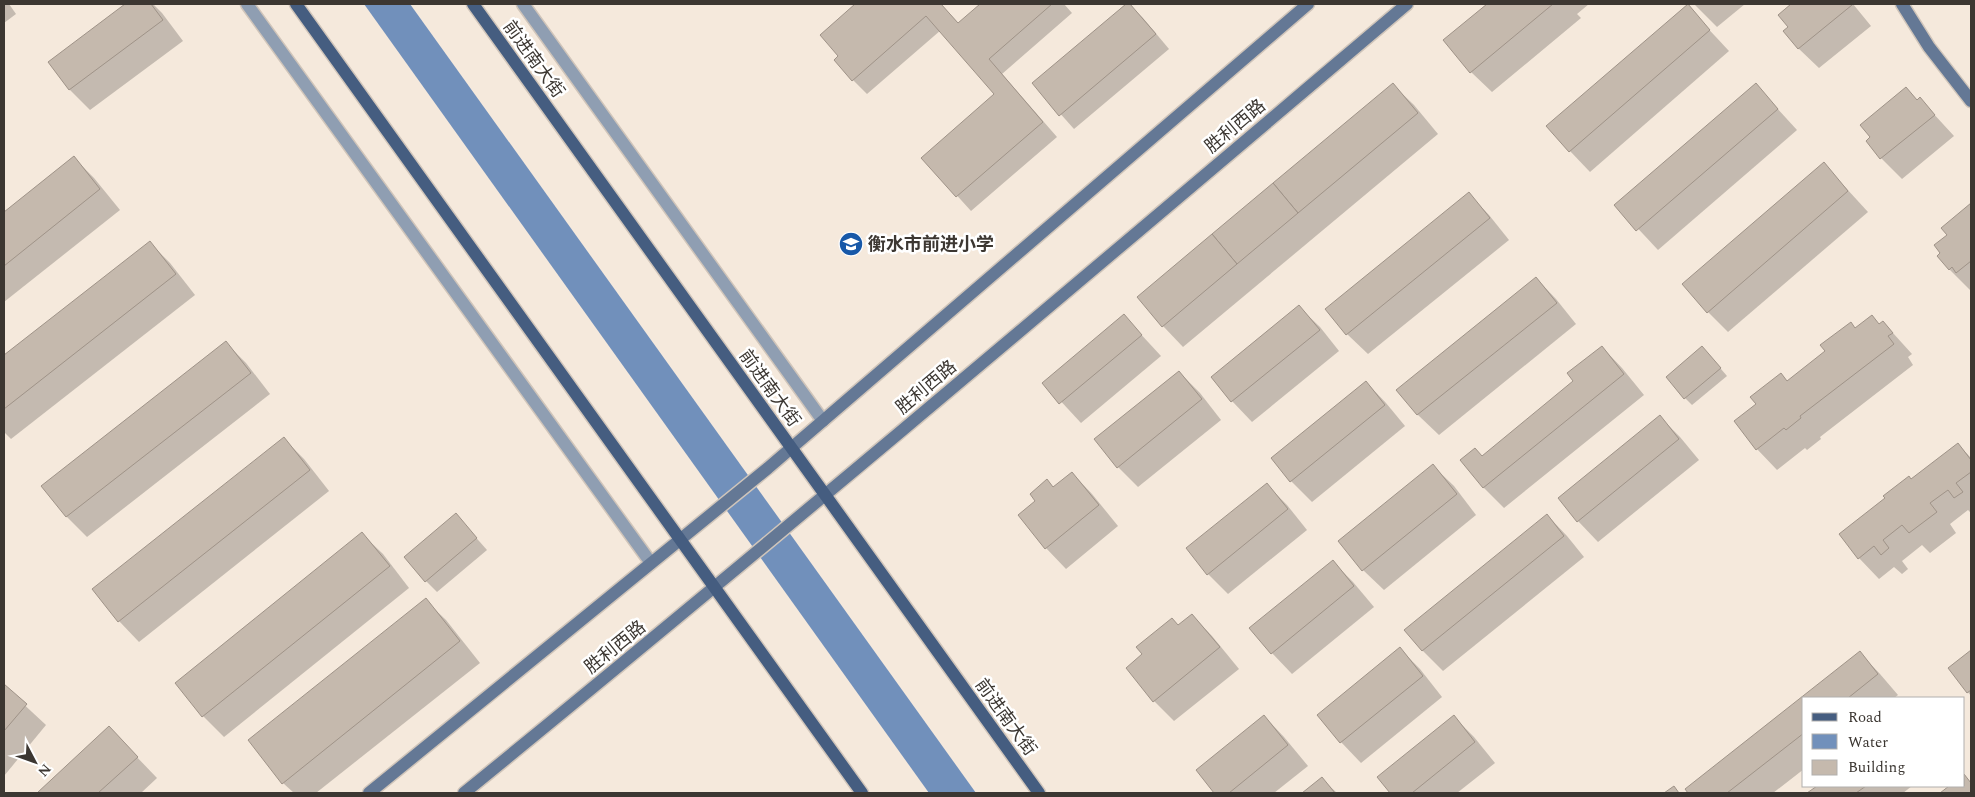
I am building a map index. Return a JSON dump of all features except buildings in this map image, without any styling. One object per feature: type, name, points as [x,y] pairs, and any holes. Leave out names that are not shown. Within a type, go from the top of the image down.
[{"type":"main road","points":[[296,4],[862,793]]},
{"type":"main road","name":"前进南大街","points":[[473,4],[1039,793]]},
{"type":"main road","points":[[369,793],[768,468],[1308,4]]},
{"type":"main road","name":"胜利西路","points":[[464,793],[805,512],[1407,4]]},
{"type":"main road","points":[[1902,4],[1929,47],[1971,101]]},
{"type":"street","points":[[247,4],[651,563]]},
{"type":"street","points":[[523,4],[823,421]]},
{"type":"water","points":[[364,4],[410,4],[976,793],[929,793]]},
{"type":"place","name":"衡水市前进小学","points":[[851,244]]}]
